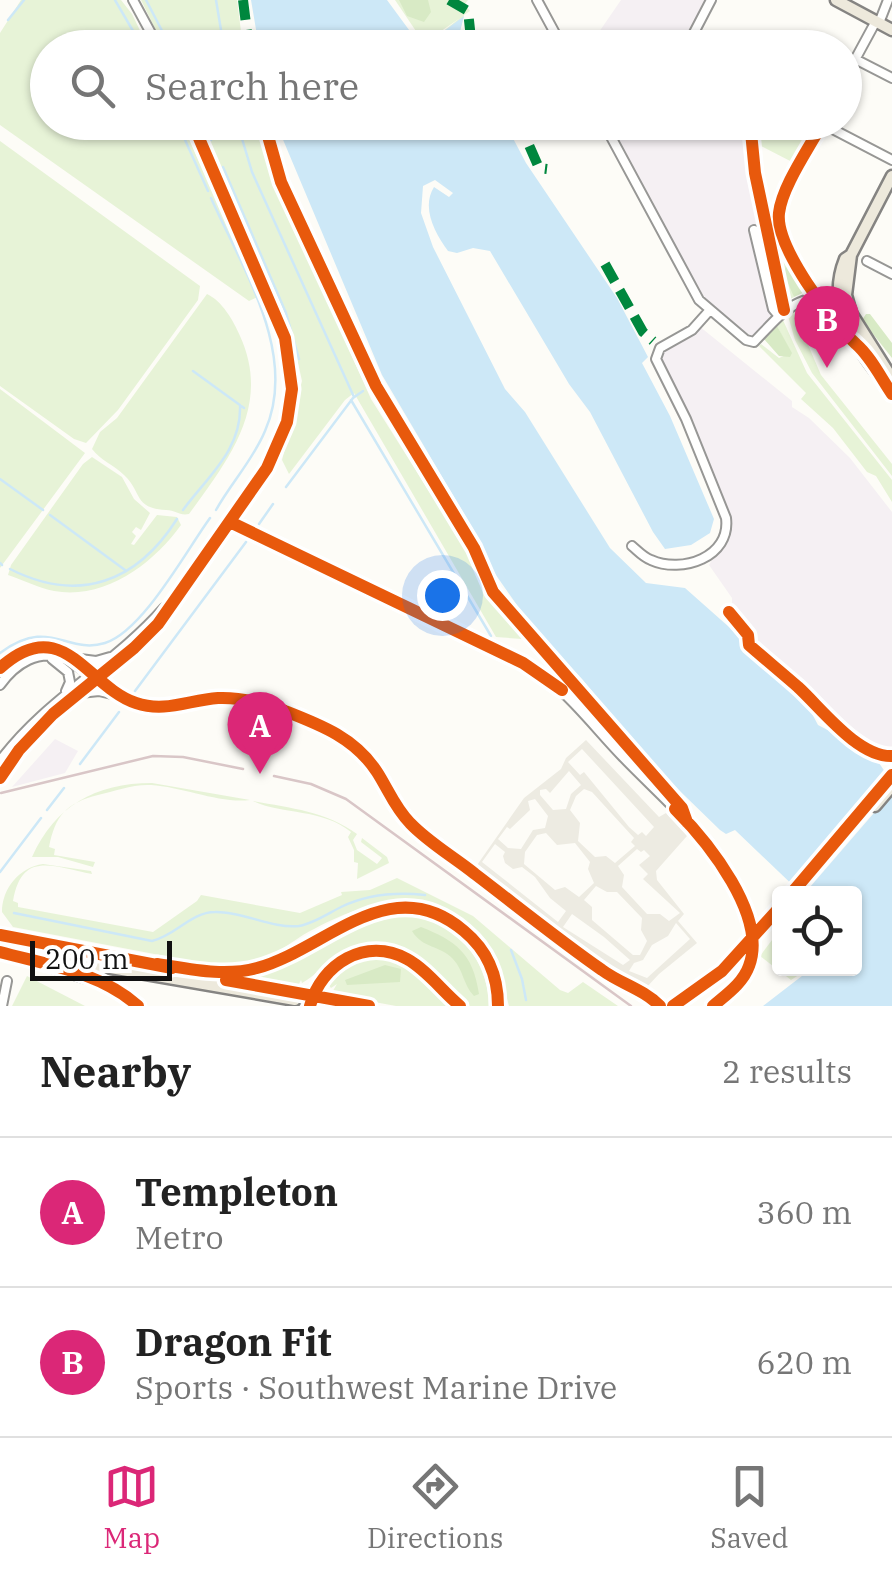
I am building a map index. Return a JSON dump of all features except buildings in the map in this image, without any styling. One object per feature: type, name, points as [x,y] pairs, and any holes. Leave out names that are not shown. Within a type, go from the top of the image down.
[{"type":"main road","points":[[836,0],[892,30]]},
{"type":"main road","points":[[892,176],[841,270],[840,316],[892,394]]},
{"type":"main road","points":[[842,295],[892,378]]},
{"type":"main road","points":[[817,296],[846,337],[856,344]]},
{"type":"main road","points":[[798,886],[892,775]]},
{"type":"main road","points":[[806,886],[892,786]]},
{"type":"main road","points":[[157,964],[214,972],[253,969],[275,962],[368,914],[415,910],[448,920],[473,940],[493,973],[498,1006]]},
{"type":"main road","points":[[673,1006],[722,971],[772,916]]},
{"type":"main road","points":[[688,1006],[726,976],[772,925]]},
{"type":"main road","points":[[0,932],[369,1006]]},
{"type":"main road","points":[[0,951],[87,976],[113,987],[138,1006]]},
{"type":"main road","points":[[0,951],[332,1006]]},
{"type":"main road","points":[[310,1006],[318,984],[345,958],[368,951],[387,952],[415,964],[460,1006]]},
{"type":"street","points":[[133,0],[149,30]]},
{"type":"street","points":[[538,0],[554,30]]},
{"type":"street","points":[[695,30],[711,0]]},
{"type":"street","points":[[862,47],[887,3]]},
{"type":"street","points":[[862,63],[892,78]]},
{"type":"street","points":[[0,761],[63,696],[134,648],[158,624],[267,468],[282,440],[292,390],[290,358],[278,318],[200,140]]},
{"type":"street","points":[[612,140],[708,310],[752,342],[778,315],[817,296],[842,295]]},
{"type":"street","points":[[812,140],[784,196],[779,216],[788,250],[817,296]]},
{"type":"street","points":[[854,140],[892,160]]},
{"type":"street","points":[[754,230],[772,309],[778,315]]},
{"type":"street","points":[[867,262],[892,274]]},
{"type":"street","points":[[632,546],[652,561],[679,566],[700,560],[716,549],[727,528],[686,419],[656,359],[660,348],[692,330],[708,310]]},
{"type":"street","points":[[230,522],[547,677],[566,693],[701,836],[736,890],[753,950],[744,976],[714,1006]]},
{"type":"street","points":[[0,778],[29,739],[146,628],[190,578]]},
{"type":"street","points":[[0,668],[20,654],[40,649],[96,661],[122,649]]},
{"type":"street","points":[[0,685],[16,666],[48,655],[64,658],[124,698]]},
{"type":"street","points":[[33,658],[48,658],[65,666],[70,682],[63,696]]},
{"type":"street","points":[[76,658],[93,675]]},
{"type":"street","points":[[77,694],[99,691],[166,708],[219,698],[248,700],[286,711],[343,736],[368,758],[397,807],[424,836],[589,961],[660,1006]]},
{"type":"street","points":[[2,1006],[7,981]]},
{"type":"shaded area","points":[[621,0],[706,0],[691,30],[600,30]]},
{"type":"shaded area","points":[[617,140],[743,140],[757,223],[758,233],[754,237],[771,315],[753,337],[717,312],[698,289]]},
{"type":"shaded area","points":[[699,326],[792,401],[792,407],[850,458],[892,512],[892,750],[875,751],[765,654],[732,608],[732,598],[709,565],[730,530],[729,519],[659,359],[660,352]]},
{"type":"shaded area","points":[[55,739],[78,751],[65,773],[12,787]]},
{"type":"shaded area","points":[[586,740],[659,817],[666,813],[687,836],[656,871],[657,880],[684,914],[678,921],[697,943],[645,989],[613,974],[475,868],[524,798],[561,769],[566,758]],"holes":[[[582,749],[654,827],[646,836],[642,832],[638,835],[584,772],[580,775],[568,762]],[[569,771],[581,785],[571,794],[566,809],[553,810],[540,795],[540,790],[550,793]],[[584,789],[592,792],[634,838],[631,842],[635,846],[615,863],[606,856],[595,857],[578,841],[580,823],[570,810]],[[535,799],[548,816],[545,828],[533,830],[521,849],[508,848],[498,839],[530,810],[528,801]],[[546,833],[557,845],[575,843],[590,862],[588,869],[594,883],[579,897],[565,887],[555,890],[524,864],[525,852],[537,835]],[[495,844],[505,852],[505,863],[513,869],[522,867],[535,877],[550,898],[566,911],[558,922],[482,862]],[[637,849],[644,850],[650,856],[639,865],[648,874],[643,879],[680,913],[669,921],[660,914],[647,914],[622,887],[624,875],[618,866]],[[596,886],[617,892],[642,918],[641,930],[647,941],[640,955],[633,955],[592,920],[592,907],[584,900]],[[572,914],[630,960],[623,965],[563,927]],[[676,923],[690,939],[647,978],[629,971],[634,963],[643,960],[652,945],[668,936]]]},
{"type":"green space","points":[[21,0],[121,0],[140,30],[30,30],[30,140],[190,140],[260,296],[249,301],[0,125],[0,33]]},
{"type":"green space","points":[[141,0],[237,0],[241,30],[156,30]]},
{"type":"green space","points":[[395,0],[468,0],[465,4],[470,11],[464,15],[460,30],[445,30],[460,18],[443,30],[415,30]]},
{"type":"green space","points":[[399,0],[428,0],[431,12],[424,22],[407,16]]},
{"type":"green space","points":[[207,140],[263,140],[277,188],[371,399],[522,639],[496,637],[354,393],[289,474],[282,460],[302,381],[289,322]]},
{"type":"green space","points":[[759,140],[809,140],[796,164],[759,145]]},
{"type":"green space","points":[[0,141],[200,286],[198,300],[118,410],[86,443],[74,439],[0,386]]},
{"type":"green space","points":[[765,206],[773,206],[778,240],[790,263],[786,265],[794,297],[785,302]]},
{"type":"green space","points":[[790,263],[809,290],[794,297],[784,274]]},
{"type":"green space","points":[[207,294],[222,306],[237,330],[249,362],[251,386],[248,409],[231,452],[189,514],[183,514],[143,503],[124,475],[92,449],[100,432],[117,418]]},
{"type":"green space","points":[[794,312],[821,375],[892,464],[892,476],[812,373],[795,340],[788,316]]},
{"type":"green space","points":[[866,314],[892,343],[892,358],[862,320]]},
{"type":"green space","points":[[782,318],[807,373],[892,480],[892,502],[876,476],[867,472],[833,428],[801,399],[806,393],[759,346],[779,358],[791,353],[776,324]]},
{"type":"green space","points":[[776,324],[792,353],[790,357],[779,356],[764,339]]},
{"type":"green space","points":[[0,389],[85,453],[0,568]]},
{"type":"green space","points":[[92,457],[122,477],[134,499],[150,513],[141,530],[136,527],[132,532],[136,536],[131,544],[157,515],[177,517],[181,525],[142,565],[91,590],[54,591],[8,575],[11,565]]},
{"type":"green space","points":[[152,783],[250,800],[227,800],[144,785],[77,803],[112,787]]},
{"type":"green space","points":[[253,801],[333,820],[357,834],[353,840],[357,850],[377,864],[382,858],[361,842],[362,838],[387,857],[389,863],[357,879],[358,863],[354,862],[348,837],[351,832],[328,819]]},
{"type":"green space","points":[[63,813],[49,847],[55,849],[54,855],[95,862],[93,867],[58,857],[32,857],[41,839]]},
{"type":"green space","points":[[43,864],[92,874],[52,866],[32,868],[17,885],[13,901],[18,907],[153,932],[201,895],[300,913],[342,895],[341,892],[370,890],[397,878],[473,916],[560,990],[568,993],[583,982],[618,1006],[509,1006],[494,962],[479,936],[457,916],[424,904],[388,903],[353,911],[270,955],[217,966],[13,927],[2,912],[5,895],[20,874],[27,869]]},
{"type":"green space","points":[[406,915],[440,925],[465,944],[482,972],[490,1006],[468,1006],[411,956],[378,943],[339,954],[307,980],[301,980],[297,988],[243,974],[359,923]]},
{"type":"green space","points":[[421,927],[461,950],[472,968],[479,994],[474,996],[470,992],[453,959],[416,937],[412,931]]},
{"type":"green space","points":[[772,940],[772,965],[760,956]]},
{"type":"green space","points":[[378,957],[406,965],[453,1006],[396,1006],[331,994],[337,984],[331,988],[326,982],[338,972],[356,962]]},
{"type":"green space","points":[[385,965],[401,969],[400,982],[347,985],[345,980]]},
{"type":"green space","points":[[27,976],[85,1006],[12,1006]]},
{"type":"water","points":[[251,0],[387,0],[409,30],[256,30]]},
{"type":"water","points":[[464,16],[460,30],[445,30]]},
{"type":"water","points":[[283,140],[514,140],[617,298],[648,357],[642,363],[670,416],[714,519],[710,533],[691,545],[665,549],[590,412],[569,384],[490,251],[473,248],[457,253],[448,251],[443,244],[431,220],[430,195],[434,187],[449,197],[453,193],[435,180],[423,186],[421,213],[433,247],[505,389],[525,412],[610,548],[646,583],[685,588],[799,689],[818,725],[879,763],[892,782],[892,1006],[763,1006],[802,976],[862,976],[862,886],[794,886],[735,830],[726,834],[720,830],[648,760],[582,679],[535,631],[489,565],[480,541],[382,375]]},
{"type":"pier","points":[[890,771],[892,792],[811,886],[801,886]]},
{"type":"waterway","points":[[8,20],[24,0]]},
{"type":"waterway","points":[[115,0],[132,30]]},
{"type":"waterway","points":[[146,0],[162,30]]},
{"type":"waterway","points":[[216,0],[221,30]]},
{"type":"waterway","points":[[185,140],[208,191]]},
{"type":"waterway","points":[[242,140],[252,172],[354,397]]},
{"type":"waterway","points":[[223,167],[286,313],[299,359]]},
{"type":"waterway","points":[[211,198],[251,282],[271,342],[275,372],[274,402],[265,431],[216,510]]},
{"type":"waterway","points":[[193,371],[244,408]]},
{"type":"waterway","points":[[286,487],[353,398],[363,391]]},
{"type":"waterway","points":[[351,400],[491,636]]},
{"type":"waterway","points":[[183,510],[229,449],[240,405]]},
{"type":"waterway","points":[[0,479],[43,510]]},
{"type":"waterway","points":[[259,524],[273,504]]},
{"type":"waterway","points":[[50,515],[125,570]]},
{"type":"waterway","points":[[0,653],[32,638],[91,645],[119,636],[149,607],[210,518]]},
{"type":"waterway","points":[[10,569],[60,585],[104,581],[144,558],[177,519]]},
{"type":"waterway","points":[[135,691],[246,542]]},
{"type":"waterway","points":[[80,764],[119,712]]},
{"type":"waterway","points":[[47,810],[64,788]]},
{"type":"waterway","points":[[0,872],[41,818]]},
{"type":"waterway","points":[[14,913],[152,941],[206,913],[225,912],[299,926],[362,899],[393,894],[425,895]]},
{"type":"waterway","points":[[511,950],[526,1000]]},
{"type":"railway","points":[[1,793],[153,756],[183,757],[243,769]]},
{"type":"railway","points":[[274,776],[311,784],[346,799],[631,1006]]},
{"type":"marked path","points":[[243,0],[247,30]]},
{"type":"marked path","points":[[449,0],[468,11],[470,30]]},
{"type":"marked path","points":[[527,140],[539,168],[547,169]]},
{"type":"marked path","points":[[605,264],[643,332],[653,341]]},
{"type":"cycle path","points":[[0,778],[19,750],[53,714],[158,624],[267,468],[287,422],[292,389],[285,338],[200,140]]},
{"type":"cycle path","points":[[269,140],[281,182],[376,386],[474,548],[493,592],[682,808],[687,822]]},
{"type":"cycle path","points":[[752,140],[784,310]]},
{"type":"cycle path","points":[[813,140],[785,191],[780,227],[807,283],[866,355],[892,394]]},
{"type":"cycle path","points":[[230,522],[523,663],[562,690]]},
{"type":"cycle path","points":[[729,612],[748,635],[749,645],[841,730],[866,749],[892,756]]},
{"type":"cycle path","points":[[0,668],[22,652],[41,647],[58,650],[136,703],[157,707],[218,698],[244,700],[324,727],[348,741],[368,760],[400,811],[425,837],[586,959],[660,1006]]},
{"type":"cycle path","points":[[798,886],[892,775]]},
{"type":"cycle path","points":[[675,809],[718,860],[743,903],[750,925],[753,946],[749,966],[734,988],[713,1006]]},
{"type":"cycle path","points":[[157,964],[194,970],[245,971],[282,959],[358,919],[384,910],[410,908],[437,914],[472,938],[490,964],[498,1006]]},
{"type":"cycle path","points":[[673,1006],[722,971],[772,916]]},
{"type":"cycle path","points":[[0,935],[172,968]]},
{"type":"cycle path","points":[[310,1006],[324,978],[335,967],[347,958],[376,951],[407,959],[460,1006]]},
{"type":"cycle path","points":[[0,952],[90,977],[138,1006]]},
{"type":"cycle path","points":[[226,980],[369,1006]]},
{"type":"place","name":"Dragon Fit","points":[[827,368]]},
{"type":"place","name":"Templeton","points":[[260,774]]}]
